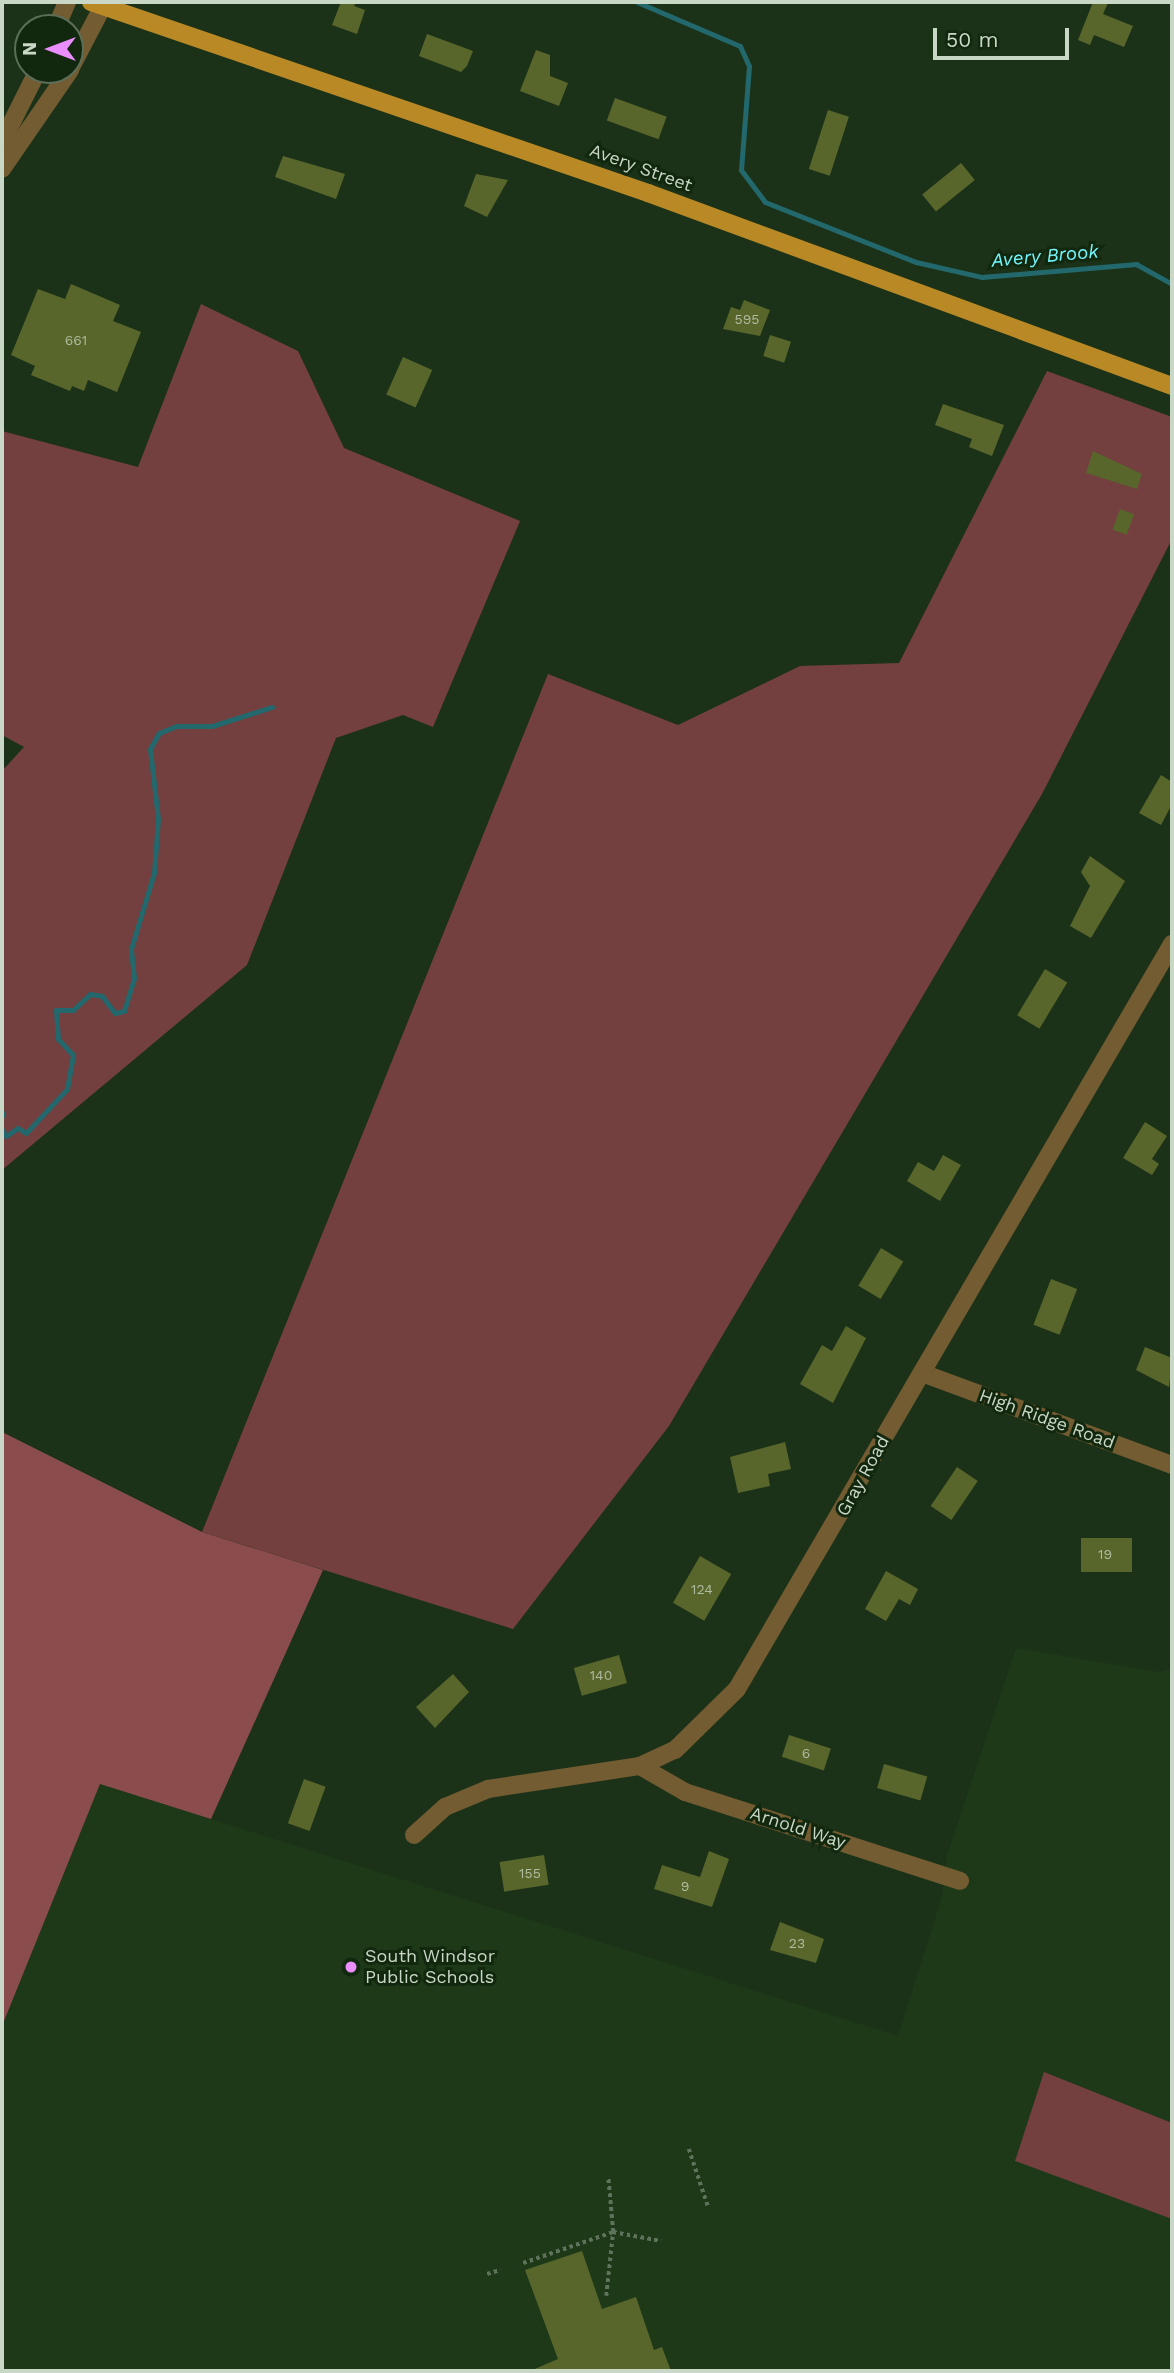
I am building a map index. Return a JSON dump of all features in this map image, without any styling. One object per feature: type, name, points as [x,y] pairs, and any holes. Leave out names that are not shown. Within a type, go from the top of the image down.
[{"type":"main road","name":"Avery Street","points":[[100,3],[635,188],[1172,386]]},
{"type":"street","points":[[84,39],[100,3]]},
{"type":"street","points":[[2,142],[31,84]]},
{"type":"street","points":[[2,169],[60,84]]},
{"type":"street","name":"Gray Road","points":[[414,1835],[445,1807],[488,1789],[640,1766],[674,1750],[737,1689],[1172,944]]},
{"type":"street","name":"High Ridge Road","points":[[922,1373],[1172,1465]]},
{"type":"street","name":"Arnold Way","points":[[640,1766],[685,1792],[960,1881]]},
{"type":"path","points":[[689,2149],[708,2206]]},
{"type":"path","points":[[606,2296],[613,2232],[608,2178]]},
{"type":"path","points":[[523,2263],[613,2232],[661,2241]]},
{"type":"path","points":[[487,2274],[500,2270]]},
{"type":"shaded area","points":[[201,304],[298,351],[344,448],[520,521],[433,727],[403,715],[336,738],[247,965],[2,1170],[2,771],[24,747],[2,735],[2,431],[138,467]]},
{"type":"shaded area","points":[[1047,371],[1172,417],[1172,539],[1042,794],[669,1426],[513,1629],[202,1532],[548,674],[678,725],[800,666],[899,663]]},
{"type":"shaded area","points":[[2,1432],[202,1532],[323,1570],[211,1819],[100,1784],[2,2026]]},
{"type":"shaded area","name":"South Windsor Public Schools","points":[[1016,1648],[1159,1672],[1172,1669],[1172,2371],[2,2371],[2,2026],[100,1784],[898,2036],[942,1897],[947,1855]]},
{"type":"shaded area","points":[[1044,2072],[1172,2123],[1172,2219],[1015,2161]]},
{"type":"building","points":[[341,2],[356,2],[354,6],[365,10],[357,34],[332,25]]},
{"type":"building","points":[[1093,2],[1108,3],[1103,14],[1133,26],[1124,47],[1094,35],[1090,45],[1078,40]]},
{"type":"building","points":[[427,34],[473,51],[467,66],[461,72],[419,56]]},
{"type":"building","points":[[536,50],[550,55],[550,76],[568,83],[559,106],[520,91]]},
{"type":"building","points":[[615,98],[667,117],[658,139],[607,121]]},
{"type":"building","points":[[828,110],[849,117],[830,176],[809,169]]},
{"type":"building","points":[[283,156],[345,174],[336,199],[275,177]]},
{"type":"building","points":[[961,163],[975,180],[936,212],[922,194]]},
{"type":"building","points":[[476,174],[508,180],[487,217],[464,206]]},
{"type":"building","points":[[71,284],[120,305],[113,321],[141,332],[117,392],[88,380],[84,391],[72,386],[70,391],[31,375],[35,366],[11,355],[38,289],[65,299]]},
{"type":"building","points":[[744,300],[770,310],[760,336],[723,329],[731,307],[740,310]]},
{"type":"building","points":[[770,335],[791,342],[784,363],[763,356]]},
{"type":"building","points":[[403,357],[432,370],[416,407],[386,394]]},
{"type":"building","points":[[943,404],[1004,425],[992,456],[969,447],[972,439],[935,425]]},
{"type":"building","points":[[1093,451],[1142,474],[1137,489],[1086,473]]},
{"type":"building","points":[[1120,509],[1134,514],[1127,535],[1112,530]]},
{"type":"building","points":[[1161,775],[1172,782],[1172,804],[1161,825],[1139,813]]},
{"type":"building","points":[[1090,856],[1125,881],[1091,938],[1070,926],[1090,886],[1081,872]]},
{"type":"building","points":[[1045,969],[1067,982],[1039,1029],[1017,1015]]},
{"type":"building","points":[[1145,1122],[1167,1136],[1152,1159],[1159,1164],[1152,1175],[1123,1158]]},
{"type":"building","points":[[943,1155],[961,1165],[940,1201],[907,1181],[918,1162],[934,1171]]},
{"type":"building","points":[[881,1248],[903,1261],[881,1299],[858,1286]]},
{"type":"building","points":[[1051,1279],[1077,1289],[1060,1335],[1033,1325]]},
{"type":"building","points":[[846,1326],[866,1338],[833,1403],[800,1384],[822,1345],[832,1351]]},
{"type":"building","points":[[1145,1347],[1172,1358],[1169,1387],[1136,1370]]},
{"type":"building","points":[[785,1442],[791,1469],[768,1474],[770,1486],[738,1493],[730,1457]]},
{"type":"building","points":[[957,1467],[978,1481],[951,1520],[931,1506]]},
{"type":"building","points":[[1081,1538],[1132,1538],[1132,1572],[1081,1572]]},
{"type":"building","points":[[700,1556],[731,1574],[704,1621],[673,1603]]},
{"type":"building","points":[[886,1571],[918,1589],[910,1605],[899,1599],[886,1621],[865,1609]]},
{"type":"building","points":[[619,1655],[627,1683],[582,1696],[574,1668]]},
{"type":"building","points":[[453,1674],[469,1692],[435,1728],[416,1707]]},
{"type":"building","points":[[789,1735],[831,1749],[824,1770],[782,1757]]},
{"type":"building","points":[[884,1764],[927,1776],[920,1800],[877,1788]]},
{"type":"building","points":[[304,1779],[326,1787],[310,1831],[288,1823]]},
{"type":"building","points":[[709,1851],[729,1859],[712,1907],[654,1889],[662,1865],[700,1877]]},
{"type":"building","points":[[544,1855],[549,1885],[504,1892],[500,1862]]},
{"type":"building","points":[[780,1922],[824,1939],[816,1963],[770,1950]]},
{"type":"building","points":[[582,2251],[602,2309],[636,2297],[654,2350],[662,2347],[671,2371],[530,2371],[558,2359],[525,2270]]},
{"type":"waterway","name":"Avery Brook","points":[[637,2],[740,46],[749,66],[741,170],[765,202],[916,262],[982,277],[1136,264],[1172,284]]},
{"type":"waterway","points":[[2,1130],[6,1136],[18,1128],[26,1133],[67,1089],[73,1055],[58,1039],[56,1010],[73,1010],[90,994],[102,996],[115,1013],[124,1011],[134,978],[131,949],[154,873],[158,819],[150,749],[159,733],[176,726],[212,726],[272,707]]},
{"type":"place","name":"South Windsor Public Schools","points":[[351,1967]]}]
